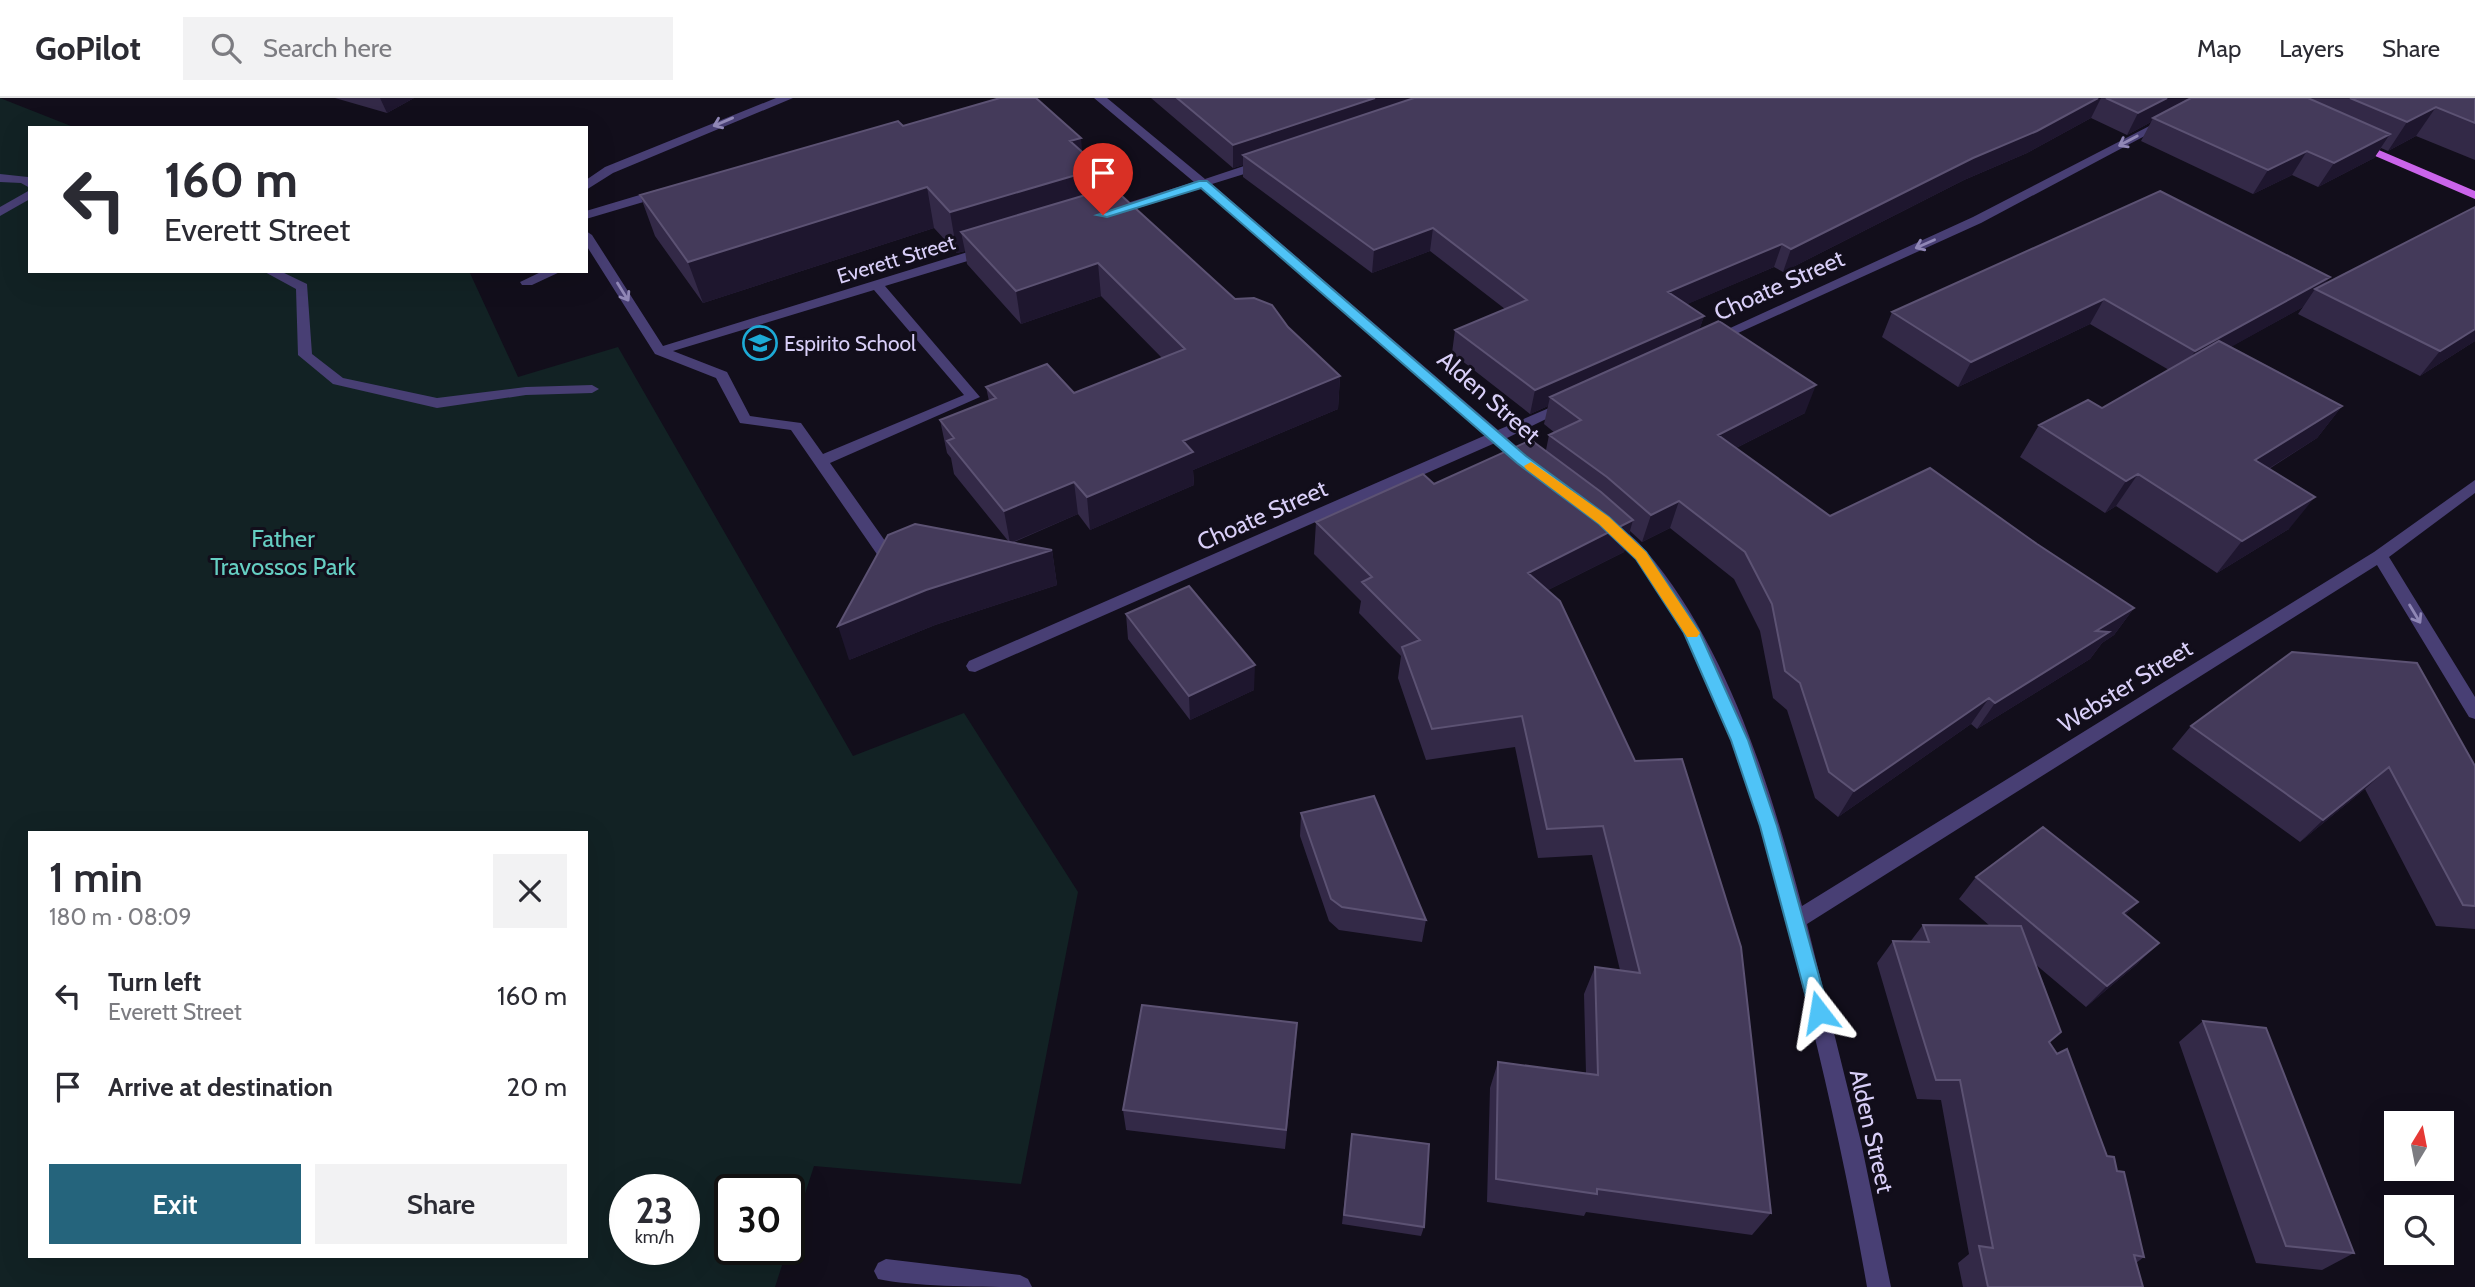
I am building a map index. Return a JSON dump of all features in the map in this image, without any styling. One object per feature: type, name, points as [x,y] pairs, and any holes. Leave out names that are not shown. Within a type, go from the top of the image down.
[{"type":"main road","points":[[2350,141],[2475,195]]},
{"type":"street","points":[[588,185],[609,170],[754,109],[787,98]]},
{"type":"street","name":"Alden Street","points":[[1100,98],[1542,474]]},
{"type":"street","name":"Choate Street","points":[[1699,346],[1977,220],[2181,113]]},
{"type":"street","points":[[1099,216],[1283,157]]},
{"type":"street","points":[[0,178],[28,183]]},
{"type":"street","points":[[588,214],[676,188]]},
{"type":"street","points":[[0,212],[24,205]]},
{"type":"street","name":"Everett Street","points":[[660,351],[1007,244]]},
{"type":"street","points":[[593,258],[660,351],[722,375],[745,420],[796,426],[889,559]]},
{"type":"street","points":[[274,273],[302,287],[305,355],[338,381],[437,403],[526,391],[592,389]]},
{"type":"street","points":[[527,282],[551,273]]},
{"type":"street","points":[[821,461],[973,397],[877,285]]},
{"type":"street","name":"Choate Street","points":[[975,666],[1585,397]]},
{"type":"street","name":"Webster Street","points":[[1796,921],[2380,556],[2475,485]]},
{"type":"street","name":"Alden Street","points":[[1594,513],[1647,563],[1681,613],[1708,665],[1762,804],[1796,921],[1848,1134],[1879,1287]]},
{"type":"street","points":[[2380,556],[2475,712]]},
{"type":"street","points":[[886,1271],[1020,1287]]},
{"type":"green space","name":"Father Travossos Park","points":[[0,98],[71,126],[28,126],[28,273],[470,273],[518,377],[618,347],[853,756],[964,713],[1078,892],[1021,1184],[814,1166],[805,1194],[805,1174],[714,1174],[714,1265],[782,1265],[775,1287],[0,1287]]},
{"type":"building","points":[[1000,98],[1036,98],[1081,138],[1070,141],[1100,168],[950,212],[927,187],[688,262],[640,195],[898,121],[903,126]]},
{"type":"building","points":[[1177,98],[1375,98],[1233,145]]},
{"type":"building","points":[[1414,98],[2098,98],[2037,131],[1973,158],[1791,249],[1782,244],[1668,292],[1704,316],[1535,390],[1455,330],[1527,300],[1433,228],[1374,250],[1243,155]]},
{"type":"building","points":[[2106,98],[2167,98],[2138,113]]},
{"type":"building","points":[[2191,98],[2308,98],[2390,134],[2334,163],[2307,151],[2268,170],[2153,118]]},
{"type":"building","points":[[2350,98],[2475,98],[2475,123],[2436,107],[2407,122]]},
{"type":"building","points":[[1112,187],[1235,299],[1254,298],[1272,305],[1288,327],[1340,376],[1183,441],[1193,452],[1087,497],[1074,482],[1004,511],[947,441],[954,438],[940,420],[996,398],[986,387],[1047,364],[1074,393],[1185,349],[1098,263],[1016,291],[961,232]]},
{"type":"building","points":[[2160,191],[2330,277],[2195,351],[2104,299],[1971,362],[1892,312]]},
{"type":"building","points":[[2475,207],[2475,329],[2440,351],[2315,289]]},
{"type":"building","points":[[1719,321],[1816,385],[1718,435],[1830,516],[1930,468],[2037,544],[2134,608],[2096,631],[2109,632],[1995,703],[1989,698],[1854,791],[1829,772],[1800,683],[1785,671],[1772,604],[1745,552],[1679,501],[1651,515],[1607,477],[1549,435],[1581,420],[1550,397]]},
{"type":"building","points":[[2219,341],[2342,406],[2255,460],[2315,497],[2242,541],[2138,474],[2126,481],[2039,425],[2088,400],[2102,408]]},
{"type":"building","points":[[1531,440],[1601,492],[1633,520],[1528,573],[1560,601],[1635,761],[1682,759],[1741,947],[1771,1213],[1597,1189],[1597,1194],[1496,1179],[1498,1062],[1598,1075],[1595,967],[1640,973],[1603,826],[1547,829],[1522,716],[1432,729],[1402,647],[1420,640],[1362,582],[1372,577],[1316,522],[1423,474],[1434,484]]},
{"type":"building","points":[[915,524],[1052,550],[926,590],[838,626],[888,535]]},
{"type":"building","points":[[1189,586],[1255,665],[1189,696],[1126,614]]},
{"type":"building","points":[[2292,652],[2417,663],[2475,766],[2475,906],[2463,905],[2389,767],[2323,820],[2191,726]]},
{"type":"building","points":[[1374,796],[1426,920],[1342,907],[1331,899],[1301,813]]},
{"type":"building","points":[[2043,827],[2138,902],[2123,913],[2159,943],[2107,986],[1976,877]]},
{"type":"building","points":[[1923,925],[2021,926],[2061,1032],[2049,1042],[2057,1054],[2067,1049],[2107,1156],[2114,1157],[2117,1171],[2124,1172],[2144,1257],[2134,1255],[2143,1287],[1988,1287],[1979,1246],[1993,1248],[1960,1080],[1936,1080],[1893,941],[1929,942]]},
{"type":"building","points":[[1142,1005],[1297,1023],[1286,1130],[1123,1110]]},
{"type":"building","points":[[2203,1021],[2266,1028],[2354,1253],[2286,1246]]},
{"type":"building","points":[[1352,1134],[1429,1144],[1424,1227],[1344,1215]]},
{"type":"slow traffic","points":[[1531,466],[1604,520],[1641,555],[1676,604],[1692,633]]},
{"type":"place","name":"Espirito School","points":[[760,343]]},
{"type":"route","points":[[1103,215],[1203,184],[1522,459],[1604,520],[1641,555],[1676,604],[1691,631],[1740,740],[1769,826],[1819,1012]]}]
